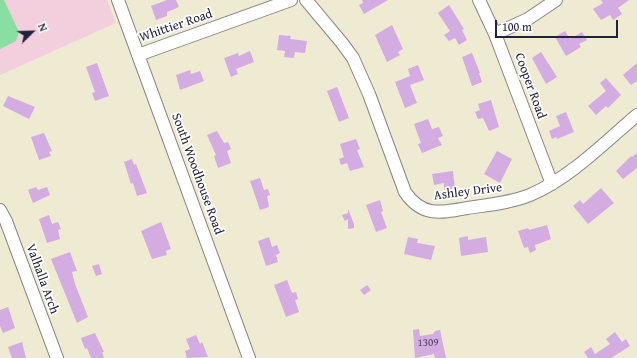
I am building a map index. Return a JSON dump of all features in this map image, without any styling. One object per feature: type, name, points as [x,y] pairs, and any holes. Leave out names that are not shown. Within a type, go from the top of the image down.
[{"type":"street","name":"South Woodhouse Road","points":[[118,0],[249,358]]},
{"type":"street","name":"Whittier Road","points":[[138,55],[291,0]]},
{"type":"street","name":"Ashley Drive","points":[[306,0],[353,58],[369,94],[405,192],[415,204],[431,212],[448,212],[513,201],[529,196],[552,184],[569,172],[637,115]]},
{"type":"street","name":"Cooper Road","points":[[479,0],[495,34],[552,184]]},
{"type":"street","points":[[495,34],[528,19],[556,0]]},
{"type":"street","name":"Valhalla Arch","points":[[0,210],[6,221],[57,358]]},
{"type":"shaded area","points":[[0,0],[107,0],[116,23],[0,75]]},
{"type":"green space","points":[[0,0],[4,0],[19,32],[16,41],[0,49]]},
{"type":"building","points":[[167,0],[176,0],[179,7],[167,12],[167,16],[156,20],[151,6]]},
{"type":"building","points":[[362,0],[388,0],[364,14],[359,5],[363,3]]},
{"type":"building","points":[[601,0],[629,0],[618,8],[622,14],[613,20],[610,15],[601,20],[593,9],[603,3]]},
{"type":"building","points":[[449,5],[464,29],[462,30],[467,40],[459,45],[455,38],[449,41],[444,35],[450,31],[438,13]]},
{"type":"building","points":[[392,25],[403,49],[398,52],[400,55],[387,62],[375,35]]},
{"type":"building","points":[[565,31],[570,39],[582,32],[587,40],[579,44],[581,47],[566,56],[555,37]]},
{"type":"building","points":[[279,35],[291,36],[290,39],[307,41],[305,53],[295,52],[294,58],[284,57],[285,51],[277,50]]},
{"type":"building","points":[[250,51],[254,62],[236,69],[238,74],[231,77],[224,58],[238,53],[239,56]]},
{"type":"building","points":[[541,52],[557,77],[546,84],[532,58]]},
{"type":"building","points":[[472,53],[482,82],[472,86],[462,57]]},
{"type":"building","points":[[97,63],[109,96],[95,101],[92,93],[95,92],[86,67]]},
{"type":"building","points":[[637,63],[637,81],[631,85],[623,75]]},
{"type":"building","points":[[418,65],[424,80],[410,85],[417,103],[405,108],[395,82],[410,76],[408,69]]},
{"type":"building","points":[[190,70],[191,74],[200,71],[204,81],[180,90],[176,75]]},
{"type":"building","points":[[606,78],[621,95],[608,108],[606,106],[596,115],[588,106],[606,91],[600,83]]},
{"type":"building","points":[[337,87],[349,118],[339,122],[327,91]]},
{"type":"building","points":[[8,96],[35,107],[29,119],[3,106]]},
{"type":"building","points":[[491,100],[499,127],[489,131],[483,118],[478,119],[475,112],[480,110],[478,104]]},
{"type":"building","points":[[566,112],[574,132],[557,139],[556,137],[552,139],[549,131],[560,126],[556,116]]},
{"type":"building","points":[[428,119],[432,129],[439,127],[443,136],[438,138],[442,145],[422,153],[418,144],[421,143],[414,124]]},
{"type":"building","points":[[217,131],[224,143],[228,142],[231,149],[227,151],[231,163],[218,168],[214,156],[216,155],[207,135]]},
{"type":"building","points":[[44,133],[52,151],[49,152],[51,156],[39,160],[31,137]]},
{"type":"building","points":[[356,139],[360,149],[357,150],[364,167],[350,171],[347,163],[341,165],[339,159],[344,157],[340,144]]},
{"type":"building","points":[[497,151],[512,159],[500,183],[484,174]]},
{"type":"building","points":[[637,153],[637,168],[623,179],[616,171],[631,156],[632,157]]},
{"type":"building","points":[[132,159],[134,165],[136,164],[147,193],[137,196],[133,183],[131,184],[124,162]]},
{"type":"building","points":[[453,171],[455,189],[444,190],[444,183],[434,185],[432,174]]},
{"type":"building","points":[[260,178],[264,190],[268,189],[270,195],[267,196],[269,207],[260,210],[250,181]]},
{"type":"building","points":[[36,187],[38,190],[47,187],[50,195],[33,203],[28,190]]},
{"type":"building","points":[[601,188],[614,203],[588,224],[573,206],[580,200],[583,204]]},
{"type":"building","points":[[380,200],[383,211],[381,212],[387,228],[376,232],[366,205]]},
{"type":"building","points":[[348,209],[354,224],[354,228],[348,229],[348,219],[345,221],[342,215],[348,213]]},
{"type":"building","points":[[49,215],[52,224],[58,222],[61,229],[58,230],[60,239],[47,243],[39,219]]},
{"type":"building","points":[[161,222],[171,249],[166,251],[167,255],[152,259],[141,231]]},
{"type":"building","points":[[547,225],[551,239],[535,245],[536,250],[530,253],[528,247],[524,248],[518,231],[528,228],[529,230]]},
{"type":"building","points":[[468,236],[468,240],[486,237],[488,252],[461,256],[459,238]]},
{"type":"building","points":[[269,237],[272,247],[277,245],[280,253],[276,255],[278,262],[266,266],[258,241]]},
{"type":"building","points":[[408,237],[418,239],[417,243],[435,246],[431,260],[404,254]]},
{"type":"building","points":[[70,252],[77,271],[72,272],[75,284],[88,317],[77,323],[51,259]]},
{"type":"building","points":[[99,264],[102,274],[96,276],[92,266]]},
{"type":"building","points":[[287,280],[292,293],[296,292],[298,299],[295,300],[299,312],[286,317],[274,285]]},
{"type":"building","points":[[367,285],[371,290],[364,295],[360,290]]},
{"type":"building","points":[[8,307],[15,328],[3,333],[0,326],[0,310]]},
{"type":"building","points":[[419,329],[420,336],[433,334],[435,331],[440,330],[446,358],[435,358],[434,354],[415,358],[413,330]]},
{"type":"building","points":[[615,332],[622,342],[626,339],[630,346],[611,358],[588,358],[584,352],[591,347],[595,354],[610,344],[606,339]]},
{"type":"building","points":[[95,333],[104,352],[102,352],[104,358],[91,358],[87,348],[85,349],[81,338]]},
{"type":"building","points":[[196,335],[200,344],[202,342],[208,357],[187,358],[185,351],[190,349],[186,339]]},
{"type":"building","points":[[22,342],[26,358],[12,358],[8,347]]}]
